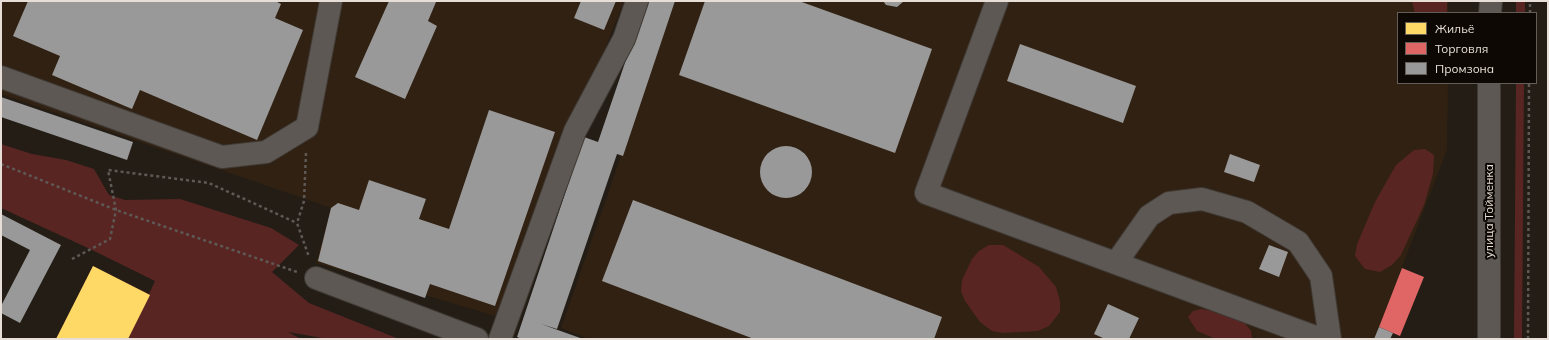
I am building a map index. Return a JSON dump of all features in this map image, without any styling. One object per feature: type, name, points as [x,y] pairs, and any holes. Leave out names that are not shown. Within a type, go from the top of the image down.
[{"type":"street","points":[[1,77],[222,157],[266,152],[308,127],[331,1]]},
{"type":"street","points":[[500,339],[575,131],[624,39],[637,1]]},
{"type":"street","points":[[997,1],[926,192],[1321,339]]},
{"type":"street","points":[[1490,12],[1491,1]]},
{"type":"street","name":"улица Тойменка","points":[[1489,84],[1489,339]]},
{"type":"street","points":[[1116,263],[1149,216],[1169,203],[1202,199],[1247,212],[1298,242],[1321,276],[1330,339]]},
{"type":"street","points":[[316,278],[477,339]]},
{"type":"path","points":[[1530,1],[1530,12]]},
{"type":"path","points":[[1528,339],[1529,84]]},
{"type":"path","points":[[308,127],[304,201],[297,223],[316,278]]},
{"type":"path","points":[[1,164],[116,210],[316,278]]},
{"type":"path","points":[[72,259],[110,239],[116,210],[108,170],[209,183],[297,223]]},
{"type":"shaded area","points":[[1,1],[624,1],[499,317],[316,263],[331,208],[1,94]]},
{"type":"shaded area","points":[[675,1],[1448,1],[1448,12],[1397,12],[1397,84],[1448,84],[1447,150],[1379,327],[1393,333],[1391,339],[589,339],[561,328]]},
{"type":"shaded area","points":[[1412,1],[1447,1],[1447,12],[1415,12]]},
{"type":"shaded area","points":[[1516,1],[1525,1],[1525,12],[1516,12]]},
{"type":"shaded area","points":[[1516,84],[1524,84],[1522,339],[1514,339]]},
{"type":"shaded area","points":[[1,144],[32,154],[66,160],[94,169],[109,195],[125,200],[180,199],[271,228],[299,245],[272,272],[309,303],[399,339],[328,339],[288,332],[301,339],[56,339],[93,266],[149,294],[155,281],[1,208]]},
{"type":"shaded area","points":[[1425,149],[1434,155],[1433,174],[1424,205],[1401,255],[1392,265],[1380,272],[1365,269],[1355,256],[1357,244],[1375,202],[1396,165],[1414,150]]},
{"type":"shaded area","points":[[989,245],[1003,245],[1039,267],[1056,287],[1060,301],[1060,312],[1049,326],[1038,331],[1003,333],[992,331],[980,322],[965,301],[961,291],[962,280],[972,259],[979,251]]},
{"type":"shaded area","points":[[1201,309],[1214,311],[1244,322],[1251,331],[1252,339],[1216,339],[1197,331],[1188,317],[1193,311]]},
{"type":"building: Жильё","points":[[93,266],[150,295],[128,339],[56,339]]},
{"type":"building: Торговля","points":[[1402,268],[1424,277],[1400,336],[1379,327]]},
{"type":"building: Промзона","points":[[28,1],[275,1],[281,4],[275,18],[303,30],[257,140],[140,90],[132,109],[52,75],[60,56],[13,36]]},
{"type":"building: Промзона","points":[[389,1],[436,2],[428,21],[437,26],[405,99],[355,77]]},
{"type":"building: Промзона","points":[[581,1],[616,1],[604,30],[574,18]]},
{"type":"building: Промзона","points":[[646,1],[675,1],[623,156],[617,154],[557,329],[541,324],[583,339],[522,339],[517,337],[584,137],[598,142]]},
{"type":"building: Промзона","points":[[705,1],[799,1],[932,49],[895,153],[679,75]]},
{"type":"building: Промзона","points":[[883,1],[904,1],[897,7],[886,5]]},
{"type":"building: Промзона","points":[[1020,44],[1136,86],[1123,123],[1007,81]]},
{"type":"building: Промзона","points":[[1,97],[133,142],[127,160],[1,117]]},
{"type":"building: Промзона","points":[[489,110],[555,132],[495,306],[430,284],[425,298],[318,261],[331,208],[338,203],[359,210],[369,180],[426,199],[419,219],[449,229]]},
{"type":"building: Промзона","points":[[786,146],[796,148],[804,154],[810,162],[812,172],[810,182],[804,190],[796,196],[786,198],[776,196],[768,190],[762,182],[760,172],[762,162],[768,154],[776,148]]},
{"type":"building: Промзона","points":[[1230,154],[1260,165],[1254,182],[1224,172]]},
{"type":"building: Промзона","points":[[633,200],[942,317],[934,339],[754,339],[602,281]]},
{"type":"building: Промзона","points":[[1,214],[61,245],[20,323],[1,313],[1,306],[30,250],[1,235]]},
{"type":"building: Промзона","points":[[1269,245],[1288,252],[1279,277],[1259,269]]},
{"type":"building: Промзона","points":[[1108,304],[1139,318],[1129,339],[1105,339],[1094,334]]},
{"type":"building: Промзона","points":[[1379,327],[1393,333],[1390,339],[1374,339]]}]
